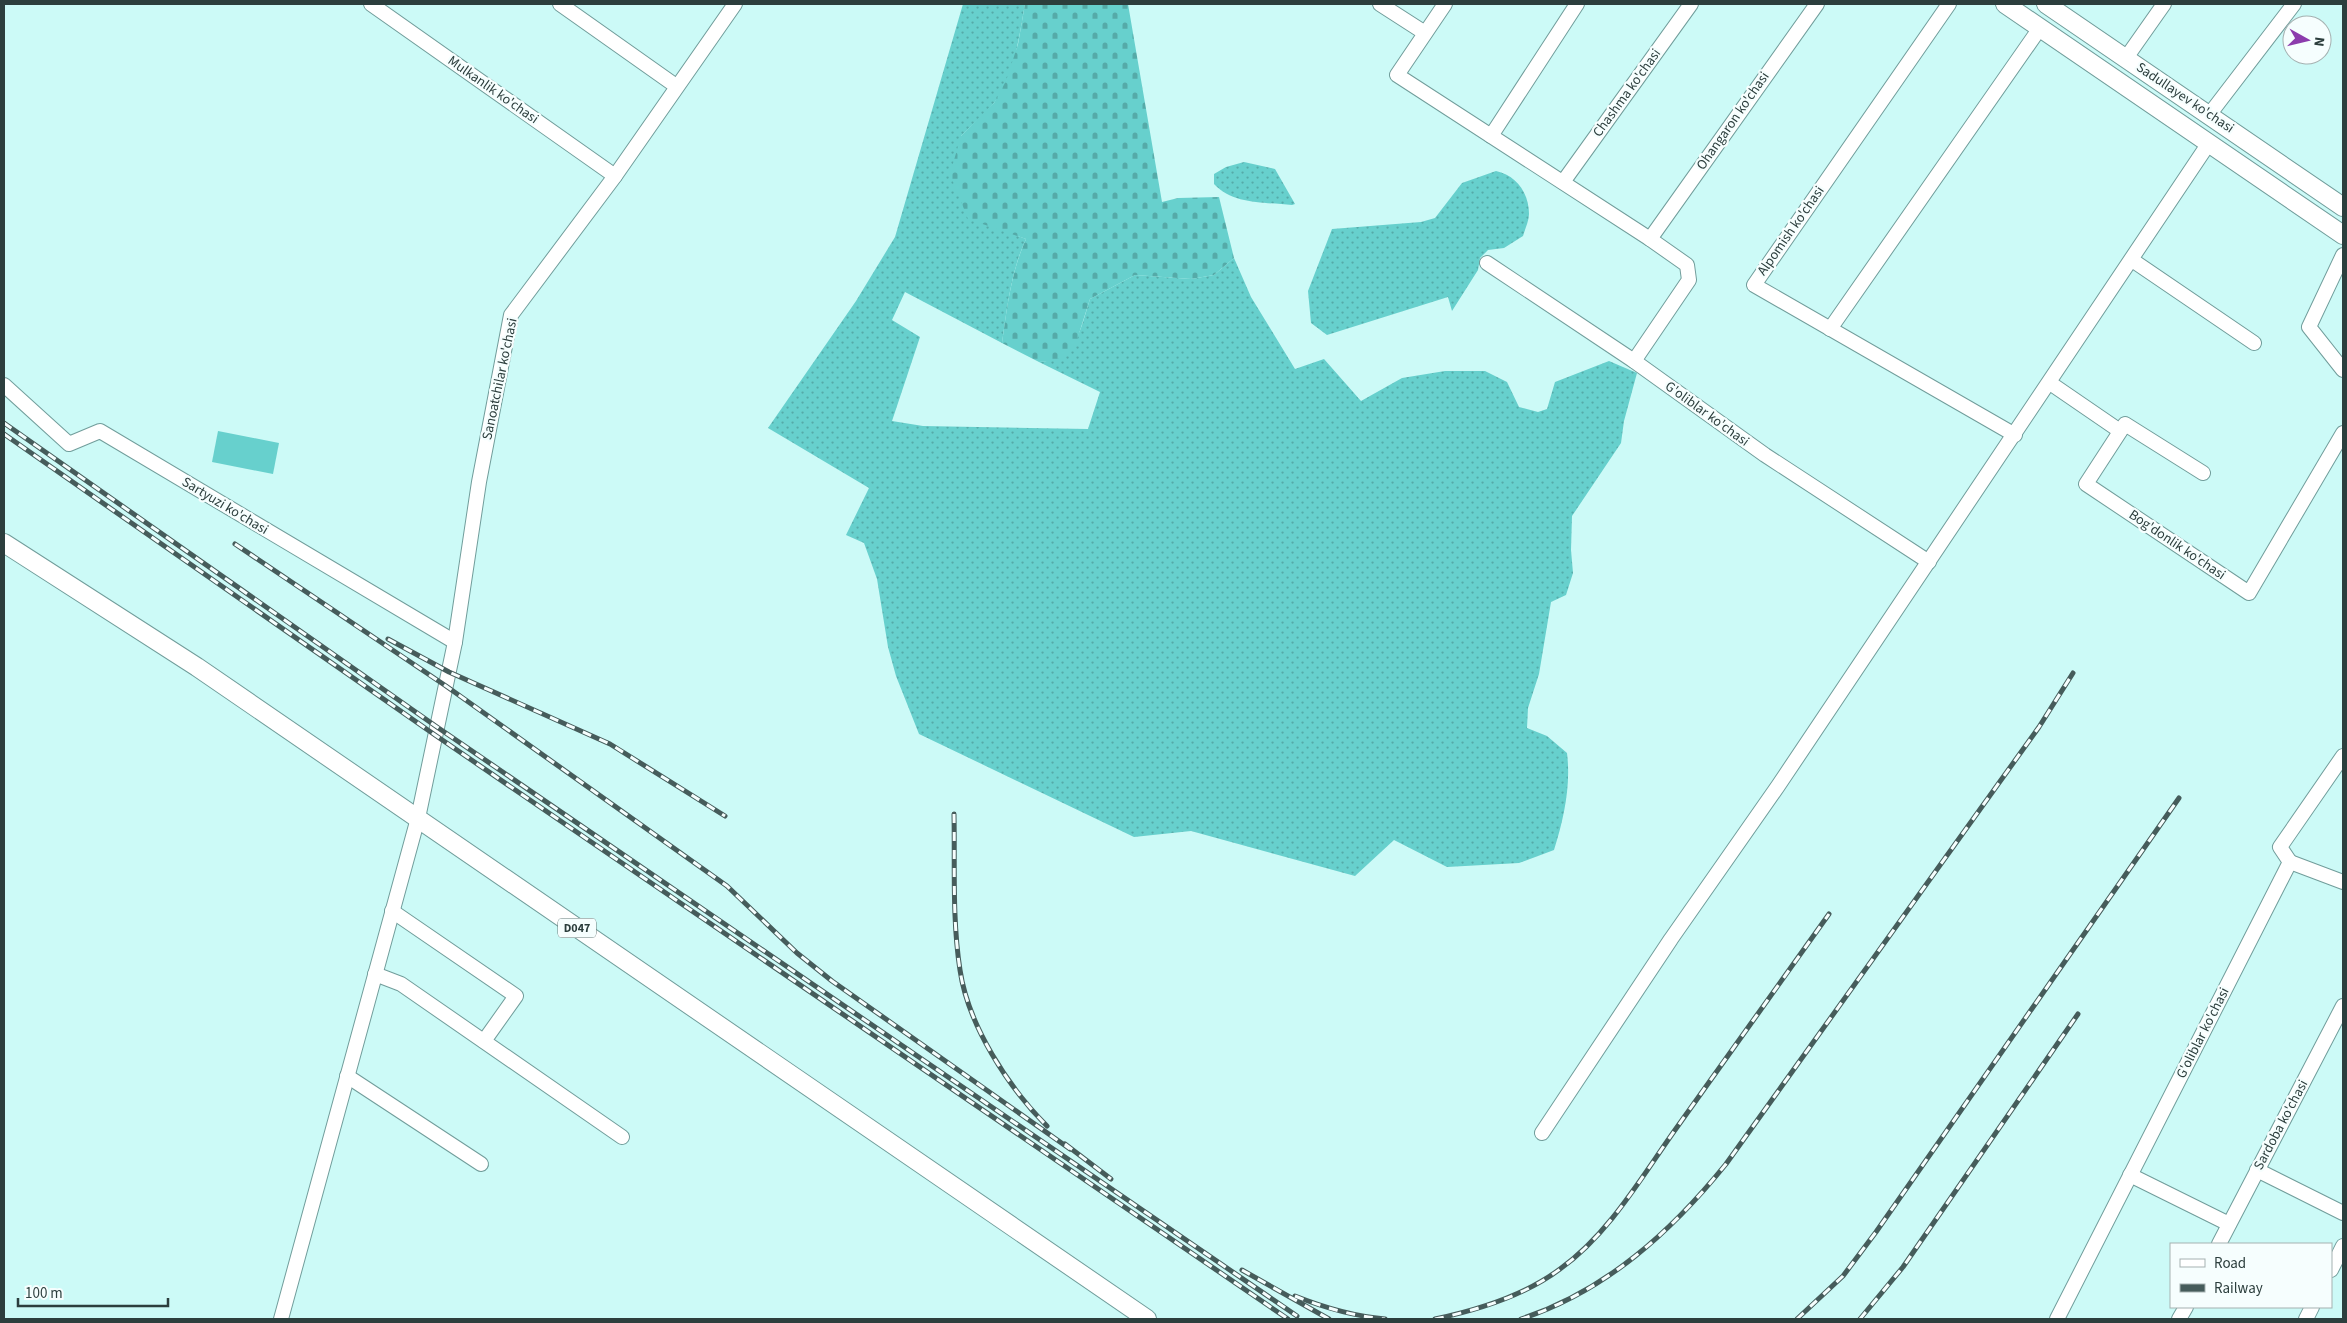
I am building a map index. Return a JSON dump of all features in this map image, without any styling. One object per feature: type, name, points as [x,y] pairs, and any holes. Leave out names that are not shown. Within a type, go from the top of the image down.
[{"type":"main road","name":"Sadullayev ko'chasi","points":[[2005,4],[2343,235]]},
{"type":"main road","name":"Sadullayev ko'chasi","points":[[2046,4],[2334,200]]},
{"type":"main road","name":"D047","points":[[4,543],[197,666],[1147,1319]]},
{"type":"street","name":"Mulkanlik ko'chasi","points":[[371,4],[614,176]]},
{"type":"street","points":[[560,4],[676,86]]},
{"type":"street","name":"Sanoatchilar ko'chasi","points":[[281,1319],[418,818],[455,642],[480,482],[511,315],[614,176],[735,4]]},
{"type":"street","points":[[1380,4],[1425,33]]},
{"type":"street","points":[[1445,4],[1397,75],[1687,265],[1689,280],[1634,361]]},
{"type":"street","points":[[1490,136],[1577,4]]},
{"type":"street","name":"Chashma ko'chasi","points":[[1563,182],[1691,4]]},
{"type":"street","name":"Ohangaron ko'chasi","points":[[1650,239],[1817,4]]},
{"type":"street","name":"Alpomish ko'chasi","points":[[1949,4],[1754,285],[2015,434]]},
{"type":"street","points":[[2126,58],[2164,4]]},
{"type":"street","points":[[2209,115],[2294,4]]},
{"type":"street","points":[[1830,329],[2040,28]]},
{"type":"street","points":[[1542,1133],[1671,939],[1778,786],[2050,383],[2209,144]]},
{"type":"street","points":[[2320,220],[2334,200]]},
{"type":"street","points":[[2343,254],[2309,327],[2343,370]]},
{"type":"street","points":[[2132,260],[2254,343]]},
{"type":"street","name":"G'oliblar ko'chasi","points":[[1487,263],[1634,361],[1765,455],[1929,562]]},
{"type":"street","points":[[2050,383],[2120,431],[2125,424],[2203,473]]},
{"type":"street","name":"Sartyuzi ko'chasi","points":[[4,385],[69,444],[100,431],[455,642]]},
{"type":"street","name":"Bog'donlik ko'chasi","points":[[2120,431],[2086,484],[2249,593],[2343,433]]},
{"type":"street","points":[[2343,756],[2280,847],[2290,862],[2343,882]]},
{"type":"street","name":"G'oliblar ko'chasi","points":[[2057,1319],[2290,862]]},
{"type":"street","points":[[392,911],[516,996],[484,1041]]},
{"type":"street","points":[[375,974],[401,984],[622,1136]]},
{"type":"street","name":"Sardoba ko'chasi","points":[[2220,1243],[2343,1006]]},
{"type":"street","points":[[347,1076],[481,1164]]},
{"type":"street","points":[[2258,1170],[2343,1213]]},
{"type":"street","points":[[2130,1175],[2229,1224]]},
{"type":"street","points":[[2332,1268],[2343,1246]]},
{"type":"green space","points":[[963,4],[1025,4],[1015,55],[1007,81],[994,103],[961,136],[1018,236],[1026,239],[1013,277],[1002,343],[905,292],[892,320],[920,337],[892,421],[923,426],[1088,429],[1100,392],[1039,362],[1052,360],[1069,349],[1079,332],[1090,299],[1135,275],[1191,279],[1214,275],[1234,258],[1251,297],[1295,369],[1324,359],[1361,401],[1402,378],[1445,371],[1485,371],[1507,382],[1519,407],[1538,412],[1547,409],[1555,382],[1609,361],[1637,373],[1624,421],[1621,443],[1572,516],[1571,550],[1573,573],[1566,595],[1551,602],[1539,674],[1528,708],[1527,728],[1547,736],[1567,753],[1568,778],[1566,802],[1554,850],[1519,863],[1447,867],[1394,840],[1355,876],[1191,831],[1134,837],[919,734],[896,676],[888,647],[877,579],[864,543],[846,535],[869,488],[768,428],[856,301],[895,237]]},
{"type":"green space","points":[[1025,4],[1128,4],[1162,202],[1178,198],[1219,197],[1234,258],[1214,275],[1191,279],[1135,275],[1090,299],[1076,343],[1065,355],[1053,361],[1039,362],[1002,343],[1013,277],[1026,239],[968,219],[950,174],[961,136],[994,103],[1006,81],[1018,44]]},
{"type":"green space","points":[[1244,162],[1275,169],[1295,204],[1261,203],[1240,199],[1222,191],[1214,184],[1214,174],[1226,167]]},
{"type":"green space","points":[[1496,171],[1510,176],[1524,192],[1527,199],[1529,217],[1527,225],[1523,236],[1504,248],[1488,250],[1480,258],[1478,270],[1452,311],[1448,297],[1327,335],[1311,323],[1308,291],[1332,229],[1421,222],[1435,218],[1462,183]]},
{"type":"green space","points":[[218,431],[279,443],[273,474],[212,462]]},
{"type":"railway","points":[[4,423],[437,727],[1297,1316]]},
{"type":"railway","points":[[4,434],[435,735],[1288,1319]]},
{"type":"railway","points":[[235,544],[446,686],[727,886],[797,953],[832,981],[1070,1149]]},
{"type":"railway","points":[[388,639],[449,672],[610,744],[725,816]]},
{"type":"railway","points":[[1521,1319],[1581,1293],[1609,1276],[1659,1236],[1705,1189],[1726,1164],[2039,727],[2073,673]]},
{"type":"railway","points":[[1797,1319],[1843,1276],[1876,1232],[2179,798]]},
{"type":"railway","points":[[954,814],[954,892],[957,950],[964,991],[981,1033],[1004,1074],[1047,1126]]},
{"type":"railway","points":[[1435,1319],[1500,1301],[1531,1287],[1560,1269],[1593,1240],[1623,1205],[1829,914]]},
{"type":"railway","points":[[1860,1319],[1903,1267],[2078,1014]]},
{"type":"railway","points":[[1065,1144],[1111,1179]]},
{"type":"railway","points":[[1242,1270],[1329,1319]]},
{"type":"railway","points":[[1295,1296],[1339,1311],[1385,1319]]}]
